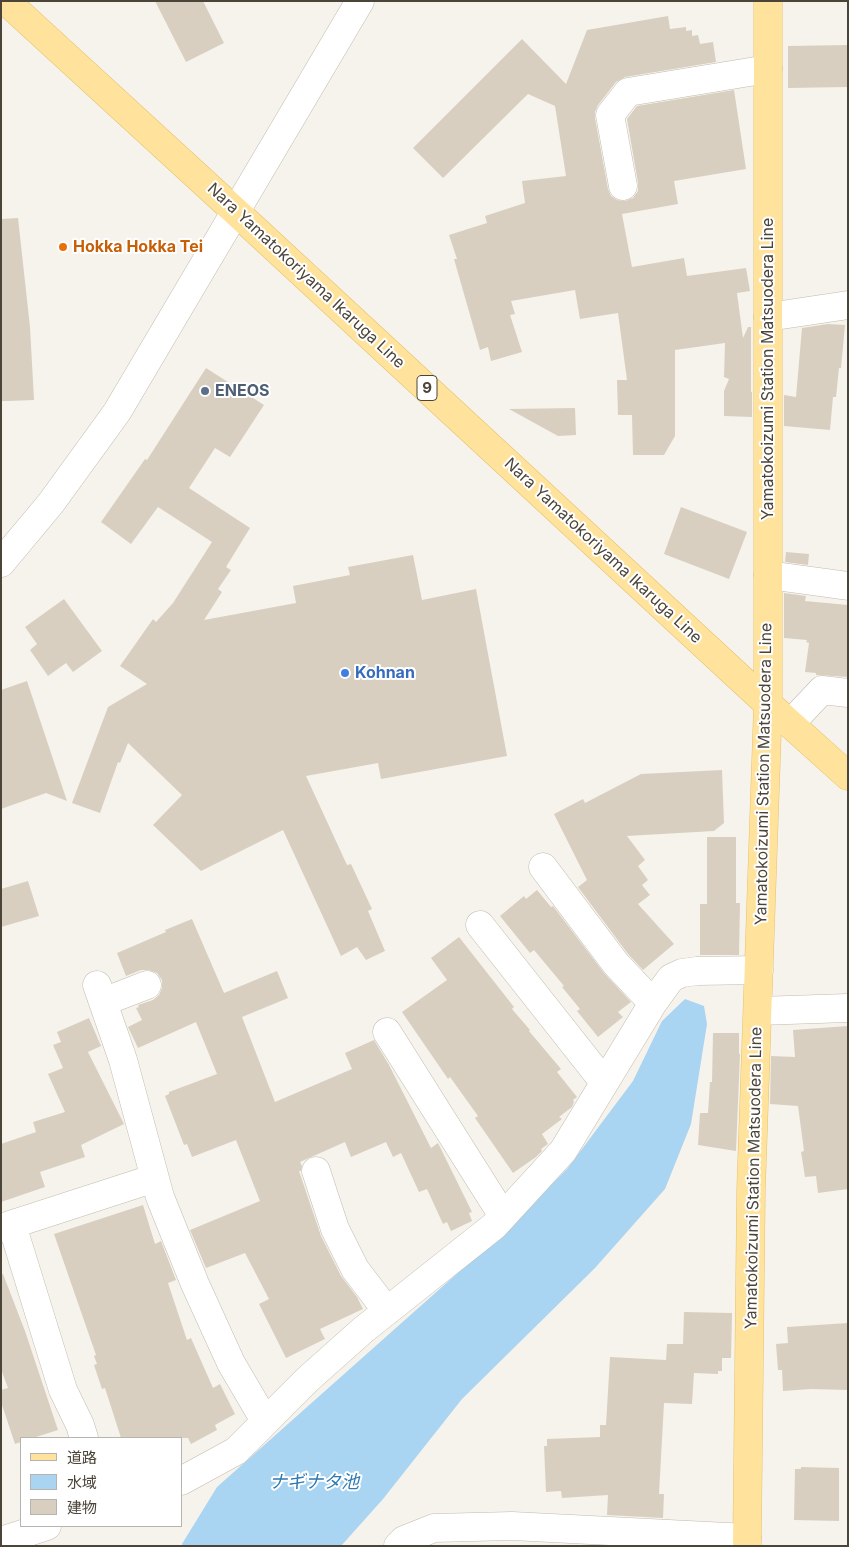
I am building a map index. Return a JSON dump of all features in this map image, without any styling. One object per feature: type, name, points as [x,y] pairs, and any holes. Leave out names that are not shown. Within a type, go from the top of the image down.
[{"type":"main road","name":"Nara Yamatokoriyama Ikaruga Line","points":[[6,1],[848,776]]},
{"type":"main road","name":"Yamatokoizumi Station Matsuodera Line","points":[[747,1542],[751,1190],[768,704],[768,1]]},
{"type":"street","points":[[1,563],[51,503],[117,412],[360,1]]},
{"type":"street","points":[[623,186],[610,115],[628,92],[768,69]]},
{"type":"street","points":[[768,317],[848,305]]},
{"type":"street","points":[[768,576],[848,586]]},
{"type":"street","points":[[790,724],[822,690],[848,693]]},
{"type":"street","points":[[543,867],[616,964],[653,1003]]},
{"type":"street","points":[[480,925],[604,1082]]},
{"type":"street","points":[[182,1479],[236,1451],[308,1379],[387,1311],[494,1226],[563,1151],[653,1003],[671,978],[682,973],[697,970],[760,970]]},
{"type":"street","points":[[147,986],[100,994],[122,1060],[160,1197],[195,1284],[231,1362],[265,1421]]},
{"type":"street","points":[[758,1011],[848,1008]]},
{"type":"street","points":[[387,1032],[502,1216]]},
{"type":"street","points":[[316,1171],[335,1229],[355,1269],[387,1311]]},
{"type":"street","points":[[84,1437],[63,1390],[6,1227],[155,1178]]},
{"type":"street","points":[[398,1546],[404,1540],[434,1528],[512,1526],[747,1542]]},
{"type":"street","points":[[1,1541],[44,1527]]},
{"type":"water","name":"ナギナタ池","points":[[685,999],[704,1006],[707,1024],[691,1124],[665,1189],[595,1268],[462,1399],[383,1499],[341,1546],[183,1546],[182,1544],[217,1487],[496,1239],[567,1169],[633,1081],[662,1021]]},
{"type":"building","points":[[155,1],[203,1],[224,43],[186,62]]},
{"type":"building","points":[[668,16],[670,29],[686,27],[686,31],[692,30],[692,36],[698,35],[700,44],[713,42],[716,62],[625,77],[616,82],[598,105],[595,112],[608,189],[611,196],[617,200],[625,201],[633,198],[638,191],[627,119],[637,106],[734,90],[746,169],[674,181],[678,204],[622,214],[632,267],[684,258],[687,276],[746,268],[750,291],[737,293],[743,338],[748,327],[751,327],[752,417],[724,416],[724,391],[729,379],[724,377],[725,343],[675,350],[675,436],[664,455],[633,455],[632,415],[618,415],[617,380],[627,380],[618,313],[580,319],[575,290],[511,301],[515,314],[510,315],[522,352],[491,361],[488,347],[480,350],[454,259],[457,259],[449,235],[487,223],[485,216],[525,203],[522,181],[566,176],[555,106],[528,94],[443,178],[413,148],[522,39],[566,84],[587,30]]},
{"type":"building","points":[[848,45],[848,87],[788,88],[788,46]]},
{"type":"building","points":[[18,218],[30,327],[34,400],[1,401],[1,219]]},
{"type":"building","points":[[828,324],[845,325],[841,368],[839,368],[836,397],[833,397],[830,430],[784,426],[784,395],[796,397],[802,328]]},
{"type":"building","name":"Kohnan","points":[[206,368],[264,405],[230,457],[215,448],[189,488],[250,528],[226,567],[231,570],[218,589],[222,592],[204,620],[296,603],[293,586],[350,575],[348,567],[413,555],[422,600],[476,589],[507,756],[381,779],[378,763],[306,776],[347,865],[351,864],[372,909],[368,911],[385,951],[366,960],[357,947],[341,956],[283,830],[201,871],[153,825],[182,795],[128,743],[120,763],[118,762],[100,813],[72,803],[108,707],[147,684],[120,666],[153,619],[156,622],[173,603],[212,542],[158,507],[131,544],[101,522],[145,459],[147,460]]},
{"type":"building","points":[[575,408],[576,435],[558,436],[509,409]]},
{"type":"building","points":[[681,507],[747,532],[729,579],[664,554]]},
{"type":"building","points":[[786,552],[809,554],[808,565],[785,562]]},
{"type":"building","points":[[784,593],[806,596],[805,601],[848,605],[848,677],[816,675],[816,673],[805,672],[809,643],[806,642],[807,640],[784,638]]},
{"type":"building","points":[[64,599],[102,651],[73,672],[66,663],[48,676],[30,650],[37,644],[25,627]]},
{"type":"building","points":[[27,681],[67,801],[46,793],[1,809],[1,690]]},
{"type":"building","points":[[722,770],[724,823],[714,831],[627,836],[645,860],[638,866],[648,880],[642,885],[650,895],[638,904],[674,944],[643,970],[628,954],[578,887],[587,880],[554,814],[583,799],[585,803],[641,774]]},
{"type":"building","points":[[707,837],[736,837],[736,903],[740,903],[739,955],[700,955],[700,904],[707,904]]},
{"type":"building","points":[[28,881],[39,916],[1,927],[1,889]]},
{"type":"building","points":[[537,890],[551,907],[553,906],[604,973],[631,1002],[618,1012],[623,1017],[598,1037],[577,1011],[580,1009],[562,987],[564,986],[534,950],[530,953],[500,916],[524,896],[526,899]]},
{"type":"building","points":[[192,919],[224,993],[277,971],[288,998],[242,1017],[275,1102],[352,1069],[345,1053],[374,1040],[389,1065],[431,1148],[438,1143],[472,1212],[469,1213],[472,1221],[451,1231],[447,1222],[443,1224],[427,1189],[419,1192],[401,1153],[393,1157],[386,1142],[351,1157],[345,1142],[300,1162],[302,1166],[301,1171],[299,1171],[321,1236],[341,1276],[357,1297],[363,1309],[320,1329],[325,1339],[286,1358],[259,1304],[269,1299],[245,1253],[206,1268],[190,1230],[260,1201],[236,1140],[192,1157],[187,1144],[184,1145],[165,1096],[169,1092],[217,1074],[196,1022],[138,1048],[128,1027],[142,1020],[136,1008],[139,1007],[138,1005],[153,1000],[159,995],[162,988],[162,980],[157,973],[149,970],[141,970],[126,976],[117,953]]},
{"type":"building","points":[[459,937],[514,1007],[512,1009],[529,1031],[561,1069],[557,1072],[577,1097],[573,1100],[572,1107],[559,1117],[562,1119],[542,1134],[548,1144],[541,1149],[542,1151],[536,1157],[513,1173],[475,1118],[478,1116],[450,1077],[448,1079],[402,1012],[447,980],[431,958]]},
{"type":"building","points":[[89,1018],[101,1046],[88,1052],[124,1124],[81,1145],[85,1157],[40,1172],[45,1187],[1,1202],[1,1144],[36,1132],[33,1122],[65,1112],[48,1074],[63,1068],[53,1045],[61,1042],[57,1032]]},
{"type":"building","points":[[848,1026],[848,1189],[818,1193],[816,1176],[805,1177],[801,1152],[804,1151],[798,1106],[770,1104],[771,1056],[795,1057],[793,1030]]},
{"type":"building","points":[[713,1033],[739,1033],[740,1054],[736,1151],[698,1145],[700,1113],[708,1113],[710,1082],[712,1082]]},
{"type":"building","points":[[143,1205],[155,1244],[161,1241],[176,1280],[168,1283],[187,1340],[191,1338],[213,1388],[220,1384],[235,1414],[215,1425],[217,1430],[191,1444],[188,1438],[182,1437],[121,1437],[105,1388],[102,1389],[94,1365],[97,1364],[94,1356],[96,1355],[54,1234]]},
{"type":"building","points":[[1,1274],[3,1274],[25,1331],[58,1430],[36,1437],[20,1437],[20,1442],[15,1444],[1,1402],[1,1390],[8,1388],[1,1369]]},
{"type":"building","points":[[684,1312],[732,1313],[731,1358],[722,1358],[722,1371],[718,1371],[718,1374],[694,1373],[692,1404],[664,1403],[659,1494],[664,1494],[663,1518],[607,1515],[608,1495],[562,1498],[561,1491],[546,1492],[544,1446],[547,1446],[547,1439],[600,1437],[600,1425],[606,1425],[610,1357],[666,1360],[667,1344],[683,1344]]},
{"type":"building","points":[[848,1323],[848,1390],[811,1389],[783,1391],[782,1370],[778,1370],[776,1344],[788,1343],[787,1327]]},
{"type":"building","points":[[801,1467],[839,1468],[839,1521],[794,1520],[795,1469],[801,1469]]},
{"type":"place","name":"Hokka Hokka Tei","points":[[63,247]]},
{"type":"place","name":"ENEOS","points":[[205,391]]},
{"type":"place","name":"Kohnan","points":[[345,673]]}]
